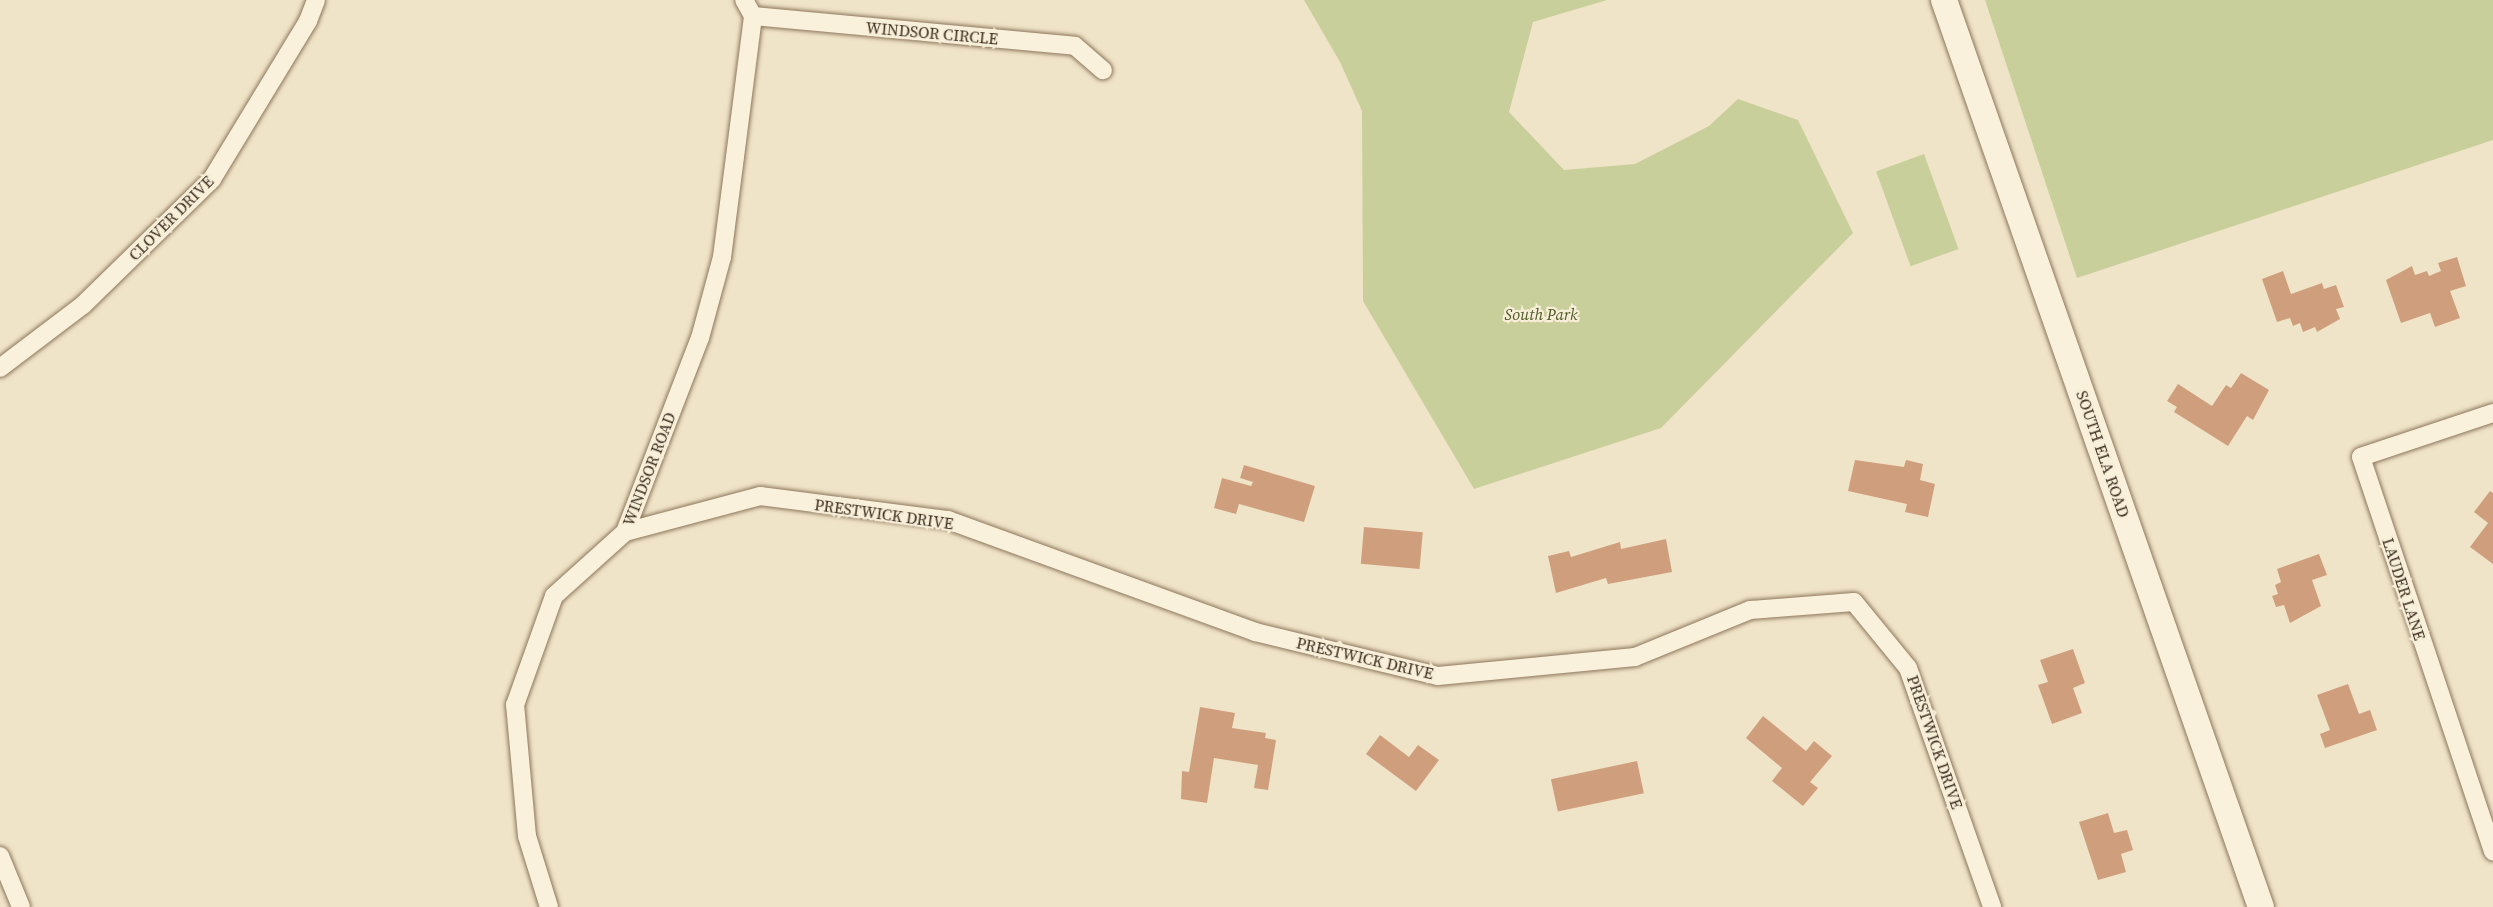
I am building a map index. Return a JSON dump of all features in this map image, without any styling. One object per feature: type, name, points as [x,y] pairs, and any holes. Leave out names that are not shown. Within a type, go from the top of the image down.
[{"type":"main road","name":"SOUTH ELA ROAD","points":[[1944,0],[2261,907]]},
{"type":"street","name":"CLOVER DRIVE","points":[[0,368],[83,305],[212,179],[308,21],[316,0]]},
{"type":"street","points":[[744,0],[753,16]]},
{"type":"street","name":"WINDSOR CIRCLE","points":[[753,16],[1075,46],[1103,70]]},
{"type":"street","name":"WINDSOR ROAD","points":[[549,907],[527,836],[515,705],[554,596],[625,532],[700,338],[722,257],[753,16]]},
{"type":"street","name":"LAUDER LANE","points":[[2493,413],[2361,457],[2493,852]]},
{"type":"street","name":"PRESTWICK DRIVE","points":[[625,532],[760,496],[948,520],[1255,632],[1438,676],[1635,657],[1749,610],[1854,602],[1908,668],[1992,907]]},
{"type":"street","points":[[0,856],[21,907]]},
{"type":"green space","name":"South Park","points":[[1304,0],[1607,0],[1533,22],[1509,112],[1564,170],[1635,164],[1709,126],[1738,99],[1798,120],[1853,233],[1661,428],[1474,489],[1363,301],[1362,111],[1340,62]]},
{"type":"green space","points":[[1985,0],[2493,0],[2493,140],[2077,278]]},
{"type":"green space","points":[[1924,154],[1959,249],[1911,266],[1876,171]]},
{"type":"building","points":[[2457,257],[2466,286],[2450,291],[2460,318],[2435,327],[2430,313],[2401,323],[2386,280],[2412,266],[2415,275],[2427,271],[2429,276],[2441,271],[2438,263]]},
{"type":"building","points":[[2283,271],[2291,294],[2322,283],[2324,289],[2336,285],[2344,307],[2336,309],[2340,319],[2317,332],[2315,327],[2303,332],[2300,323],[2293,326],[2290,318],[2277,322],[2262,279]]},
{"type":"building","points":[[2241,373],[2269,390],[2253,420],[2247,416],[2228,446],[2174,412],[2177,407],[2167,401],[2178,384],[2212,406],[2226,385],[2231,388]]},
{"type":"building","points":[[1855,460],[1904,467],[1906,460],[1923,464],[1920,480],[1935,484],[1928,517],[1905,512],[1907,504],[1848,491]]},
{"type":"building","points":[[1244,465],[1315,486],[1304,522],[1239,504],[1236,514],[1214,508],[1222,478],[1251,486],[1253,482],[1240,478]]},
{"type":"building","points":[[2490,491],[2493,493],[2493,564],[2470,547],[2488,523],[2474,512]]},
{"type":"building","points":[[1364,527],[1423,532],[1420,569],[1361,564]]},
{"type":"building","points":[[1666,539],[1672,572],[1608,584],[1606,578],[1556,593],[1548,556],[1569,551],[1571,557],[1620,542],[1621,549]]},
{"type":"building","points":[[2319,554],[2327,575],[2312,580],[2321,606],[2290,623],[2284,605],[2276,607],[2272,596],[2278,594],[2275,585],[2281,582],[2277,569]]},
{"type":"building","points":[[2073,649],[2085,683],[2073,688],[2082,713],[2052,724],[2038,685],[2048,682],[2040,660]]},
{"type":"building","points":[[2348,684],[2359,714],[2370,710],[2377,730],[2325,748],[2320,734],[2330,730],[2317,695]]},
{"type":"building","points":[[1200,707],[1235,713],[1232,728],[1266,733],[1265,738],[1276,740],[1268,790],[1254,788],[1258,765],[1214,758],[1207,803],[1181,799],[1182,771],[1189,772]]},
{"type":"building","points":[[1763,716],[1806,751],[1814,741],[1832,756],[1810,782],[1818,788],[1803,806],[1772,781],[1782,768],[1746,738]]},
{"type":"building","points":[[1380,735],[1409,757],[1418,745],[1439,760],[1416,791],[1366,754]]},
{"type":"building","points":[[1637,761],[1644,793],[1558,812],[1551,779]]},
{"type":"building","points":[[2108,813],[2114,833],[2127,830],[2133,850],[2121,854],[2126,872],[2098,880],[2079,822]]}]
